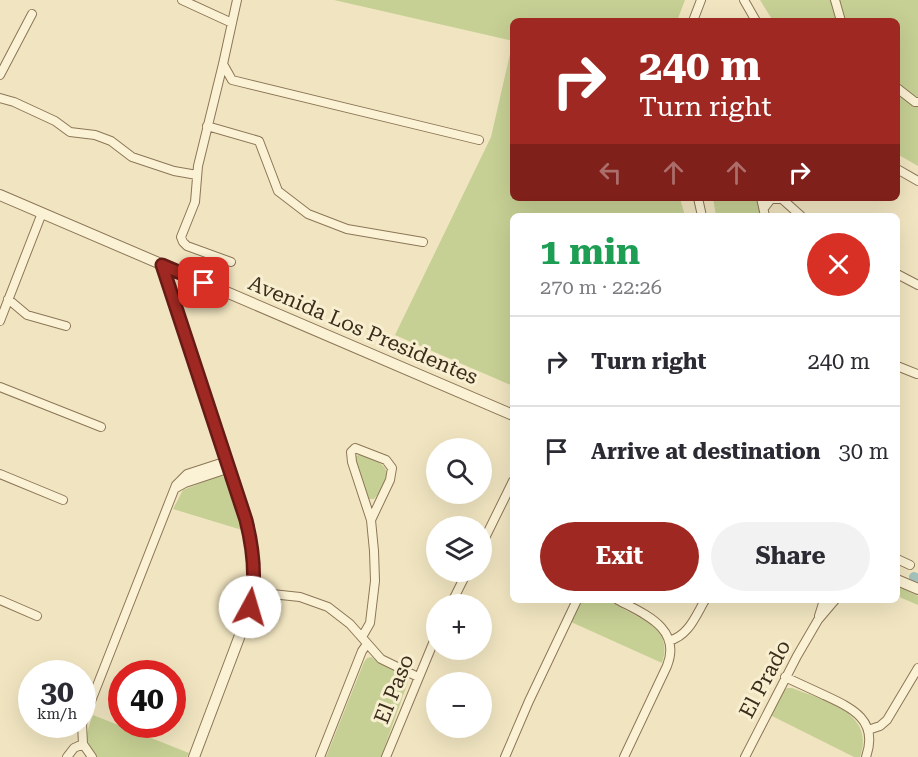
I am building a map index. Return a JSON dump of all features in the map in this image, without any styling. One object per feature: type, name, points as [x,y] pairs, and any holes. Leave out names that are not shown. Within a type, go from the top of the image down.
[{"type":"street","points":[[182,0],[232,23]]},
{"type":"street","points":[[231,262],[187,246],[182,240],[195,202],[197,175],[207,126],[224,64],[237,0]]},
{"type":"street","points":[[694,18],[701,0]]},
{"type":"street","points":[[744,0],[754,18]]},
{"type":"street","points":[[835,0],[840,18]]},
{"type":"street","points":[[0,75],[32,14]]},
{"type":"street","points":[[224,64],[232,80],[479,140]]},
{"type":"street","points":[[900,90],[918,102]]},
{"type":"street","points":[[0,98],[15,102],[54,121],[70,132],[95,135],[111,141],[132,156],[174,171],[197,175]]},
{"type":"street","points":[[207,126],[259,141],[278,191],[308,214],[347,229],[423,242]]},
{"type":"street","points":[[900,171],[918,181]]},
{"type":"street","name":"Avenida Los Presidentes","points":[[0,195],[510,414]]},
{"type":"street","points":[[784,201],[798,213]]},
{"type":"street","points":[[0,321],[42,213]]},
{"type":"street","points":[[162,265],[251,541],[253,592],[244,626],[194,757]]},
{"type":"street","points":[[900,276],[918,285]]},
{"type":"street","points":[[8,299],[27,315],[66,326]]},
{"type":"street","points":[[900,367],[917,374]]},
{"type":"street","points":[[0,387],[101,427]]},
{"type":"street","points":[[320,757],[362,651],[370,623],[374,595],[375,558],[371,520],[352,462],[351,452],[355,448],[386,460],[392,468],[390,480],[371,520]]},
{"type":"street","points":[[96,688],[173,490],[187,474],[228,465]]},
{"type":"street","points":[[0,474],[63,500]]},
{"type":"street","points":[[492,524],[510,487]]},
{"type":"street","points":[[900,560],[910,565]]},
{"type":"street","points":[[900,581],[918,590]]},
{"type":"street","points":[[253,592],[290,596],[319,603],[344,617],[376,655],[387,663],[418,677]]},
{"type":"street","points":[[0,600],[37,615]]},
{"type":"street","points":[[505,757],[529,701],[577,603]]},
{"type":"street","points":[[624,603],[653,619],[665,631],[669,641],[669,661],[624,757]]},
{"type":"street","points":[[669,641],[679,638],[686,632],[703,603]]},
{"type":"street","name":"El Prado","points":[[818,620],[823,603]]},
{"type":"street","name":"El Prado","points":[[745,757],[785,677],[818,620],[832,603]]},
{"type":"street","name":"El Paso","points":[[387,757],[426,659]]},
{"type":"street","points":[[868,730],[880,726],[887,720],[918,668]]},
{"type":"street","points":[[785,677],[855,711],[863,719],[868,730],[870,743],[866,757]]},
{"type":"street","points":[[83,738],[83,744],[92,757]]},
{"type":"street","points":[[67,757],[74,748],[83,744]]},
{"type":"green space","points":[[334,0],[685,0],[678,18],[510,18],[510,40]]},
{"type":"green space","points":[[760,0],[918,0],[918,166],[900,156],[900,18],[771,18]]},
{"type":"green space","points":[[510,54],[510,201],[681,201],[684,213],[510,213],[510,385],[395,335],[491,137]]},
{"type":"green space","points":[[714,201],[757,201],[760,213],[716,213]]},
{"type":"green space","points":[[361,454],[382,464],[387,472],[384,483],[374,499],[369,499],[360,478],[356,456]]},
{"type":"green space","points":[[221,475],[225,478],[242,530],[173,509],[183,490]]},
{"type":"green space","points":[[900,587],[918,596],[918,605],[900,597]]},
{"type":"green space","points":[[580,603],[617,604],[657,630],[664,643],[662,663],[571,622]]},
{"type":"green space","points":[[371,657],[406,678],[408,682],[381,757],[326,757],[364,662]]},
{"type":"green space","points":[[787,688],[832,704],[844,710],[854,719],[861,729],[863,742],[860,757],[854,757],[770,715],[782,692]]},
{"type":"green space","points":[[96,716],[108,721],[108,738],[151,738],[189,753],[187,757],[97,757],[87,738],[96,738]]},
{"type":"waterway","points":[[914,577],[918,579]]},
{"type":"route","points":[[204,283],[162,265],[246,520],[251,541],[254,584],[250,607]]}]
